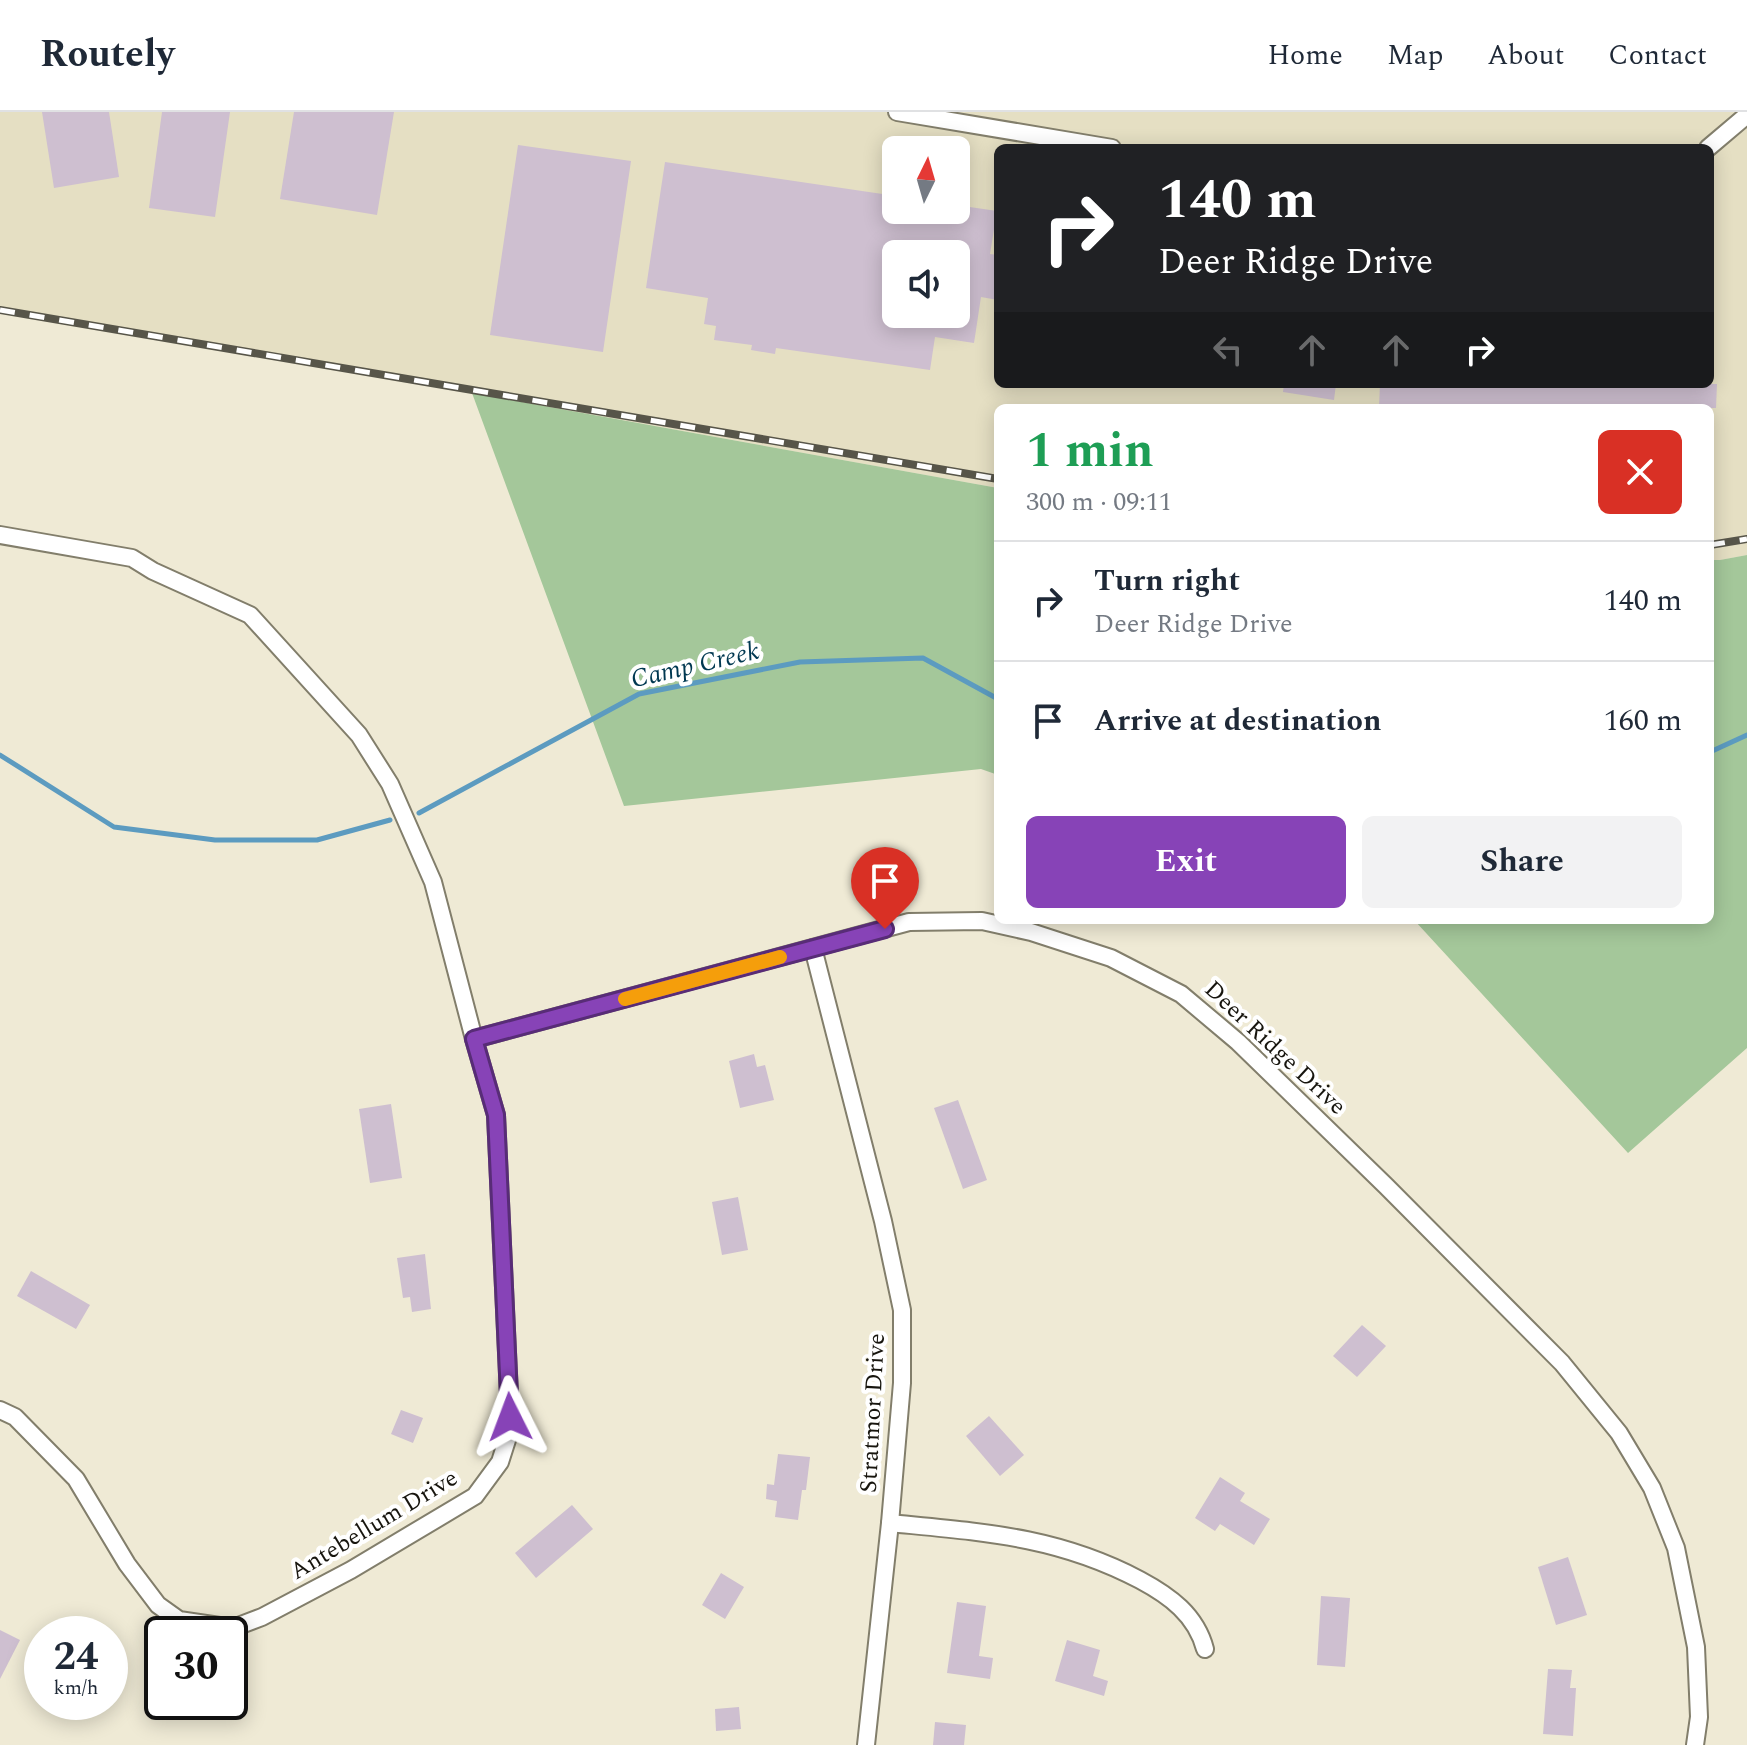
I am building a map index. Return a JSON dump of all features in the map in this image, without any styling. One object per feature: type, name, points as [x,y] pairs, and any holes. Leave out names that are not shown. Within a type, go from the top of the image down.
[{"type":"street","points":[[897,112],[1088,144]]},
{"type":"street","points":[[1713,144],[1747,115]]},
{"type":"street","name":"Antebellum Drive","points":[[0,535],[132,558],[153,571],[250,615],[359,735],[390,784],[433,882],[496,1115],[510,1417],[500,1462],[475,1496],[351,1570],[262,1617],[233,1628],[179,1620],[158,1605],[127,1564],[76,1479],[15,1417],[0,1410]]},
{"type":"street","name":"Deer Ridge Drive","points":[[474,1039],[909,922],[982,921],[994,924]]},
{"type":"street","name":"Deer Ridge Drive","points":[[995,924],[1111,958],[1181,994],[1238,1042],[1562,1363],[1619,1433],[1652,1488],[1676,1548],[1696,1647],[1699,1717],[1695,1745]]},
{"type":"street","name":"Stratmor Drive","points":[[813,948],[883,1221],[902,1310],[902,1383],[866,1745]]},
{"type":"street","points":[[890,1523],[1003,1534],[1063,1547],[1113,1565],[1161,1591],[1188,1614],[1201,1634],[1205,1649]]},
{"type":"shaded area","points":[[0,112],[1747,112],[1747,555],[1714,560],[1714,404],[994,404],[994,487],[0,308]]},
{"type":"green space","points":[[472,393],[994,487],[994,774],[981,769],[624,806]]},
{"type":"green space","points":[[1747,555],[1747,1048],[1628,1153],[1418,924],[1714,924],[1714,560]]},
{"type":"building","points":[[42,112],[109,112],[119,177],[54,188]]},
{"type":"building","points":[[162,112],[230,112],[215,217],[149,208]]},
{"type":"building","points":[[294,112],[394,112],[377,215],[280,199]]},
{"type":"building","points":[[518,145],[631,161],[603,352],[490,335]]},
{"type":"building","points":[[665,162],[882,194],[882,224],[970,224],[970,207],[994,211],[990,254],[994,254],[994,299],[981,297],[974,343],[935,337],[930,370],[776,348],[775,354],[751,350],[752,345],[714,340],[716,326],[704,324],[708,298],[646,288]]},
{"type":"building","points":[[1717,384],[1716,408],[1714,404],[1379,404],[1380,388],[1714,388]]},
{"type":"building","points":[[1284,388],[1336,388],[1334,400],[1283,392]]},
{"type":"building","points":[[754,1054],[757,1067],[765,1065],[774,1100],[740,1108],[729,1061]]},
{"type":"building","points":[[958,1100],[987,1180],[963,1189],[934,1108]]},
{"type":"building","points":[[391,1104],[402,1178],[370,1183],[359,1109]]},
{"type":"building","points":[[738,1197],[748,1250],[722,1255],[712,1202]]},
{"type":"building","points":[[425,1254],[431,1309],[412,1312],[410,1297],[403,1298],[397,1258]]},
{"type":"building","points":[[31,1271],[90,1305],[76,1329],[17,1296]]},
{"type":"building","points":[[1362,1325],[1386,1346],[1357,1377],[1333,1356]]},
{"type":"building","points":[[401,1410],[423,1418],[413,1443],[391,1434]]},
{"type":"building","points":[[989,1416],[1024,1455],[1000,1476],[966,1436]]},
{"type":"building","points":[[778,1454],[810,1457],[798,1520],[775,1517],[777,1501],[766,1499],[767,1484],[774,1485]]},
{"type":"building","points":[[1220,1477],[1245,1493],[1240,1501],[1270,1519],[1254,1545],[1220,1524],[1215,1531],[1195,1518]]},
{"type":"building","points":[[572,1505],[593,1529],[536,1578],[515,1553]]},
{"type":"building","points":[[1568,1557],[1587,1615],[1556,1625],[1538,1567]]},
{"type":"building","points":[[721,1573],[744,1587],[725,1619],[702,1605]]},
{"type":"building","points":[[1321,1596],[1350,1598],[1345,1667],[1317,1665]]},
{"type":"building","points":[[957,1602],[986,1606],[979,1656],[993,1658],[990,1679],[947,1673]]},
{"type":"building","points":[[0,1630],[20,1640],[0,1679]]},
{"type":"building","points":[[1067,1640],[1100,1650],[1093,1676],[1108,1681],[1104,1696],[1055,1681]]},
{"type":"building","points":[[1548,1669],[1572,1670],[1570,1688],[1576,1688],[1573,1736],[1543,1734]]},
{"type":"building","points":[[739,1707],[741,1729],[716,1731],[715,1709]]},
{"type":"building","points":[[935,1722],[966,1725],[964,1745],[933,1745]]},
{"type":"waterway","name":"Camp Creek","points":[[419,813],[639,694],[800,662],[923,658],[994,697]]},
{"type":"waterway","name":"Camp Creek","points":[[1714,750],[1747,735]]},
{"type":"waterway","name":"Camp Creek","points":[[0,755],[114,827],[215,840],[317,840],[390,820]]},
{"type":"railway","points":[[0,310],[994,478]]},
{"type":"railway","points":[[1714,544],[1747,539]]},
{"type":"slow traffic","points":[[625,999],[780,957]]},
{"type":"route","points":[[510,1417],[496,1115],[474,1039],[885,929]]}]
